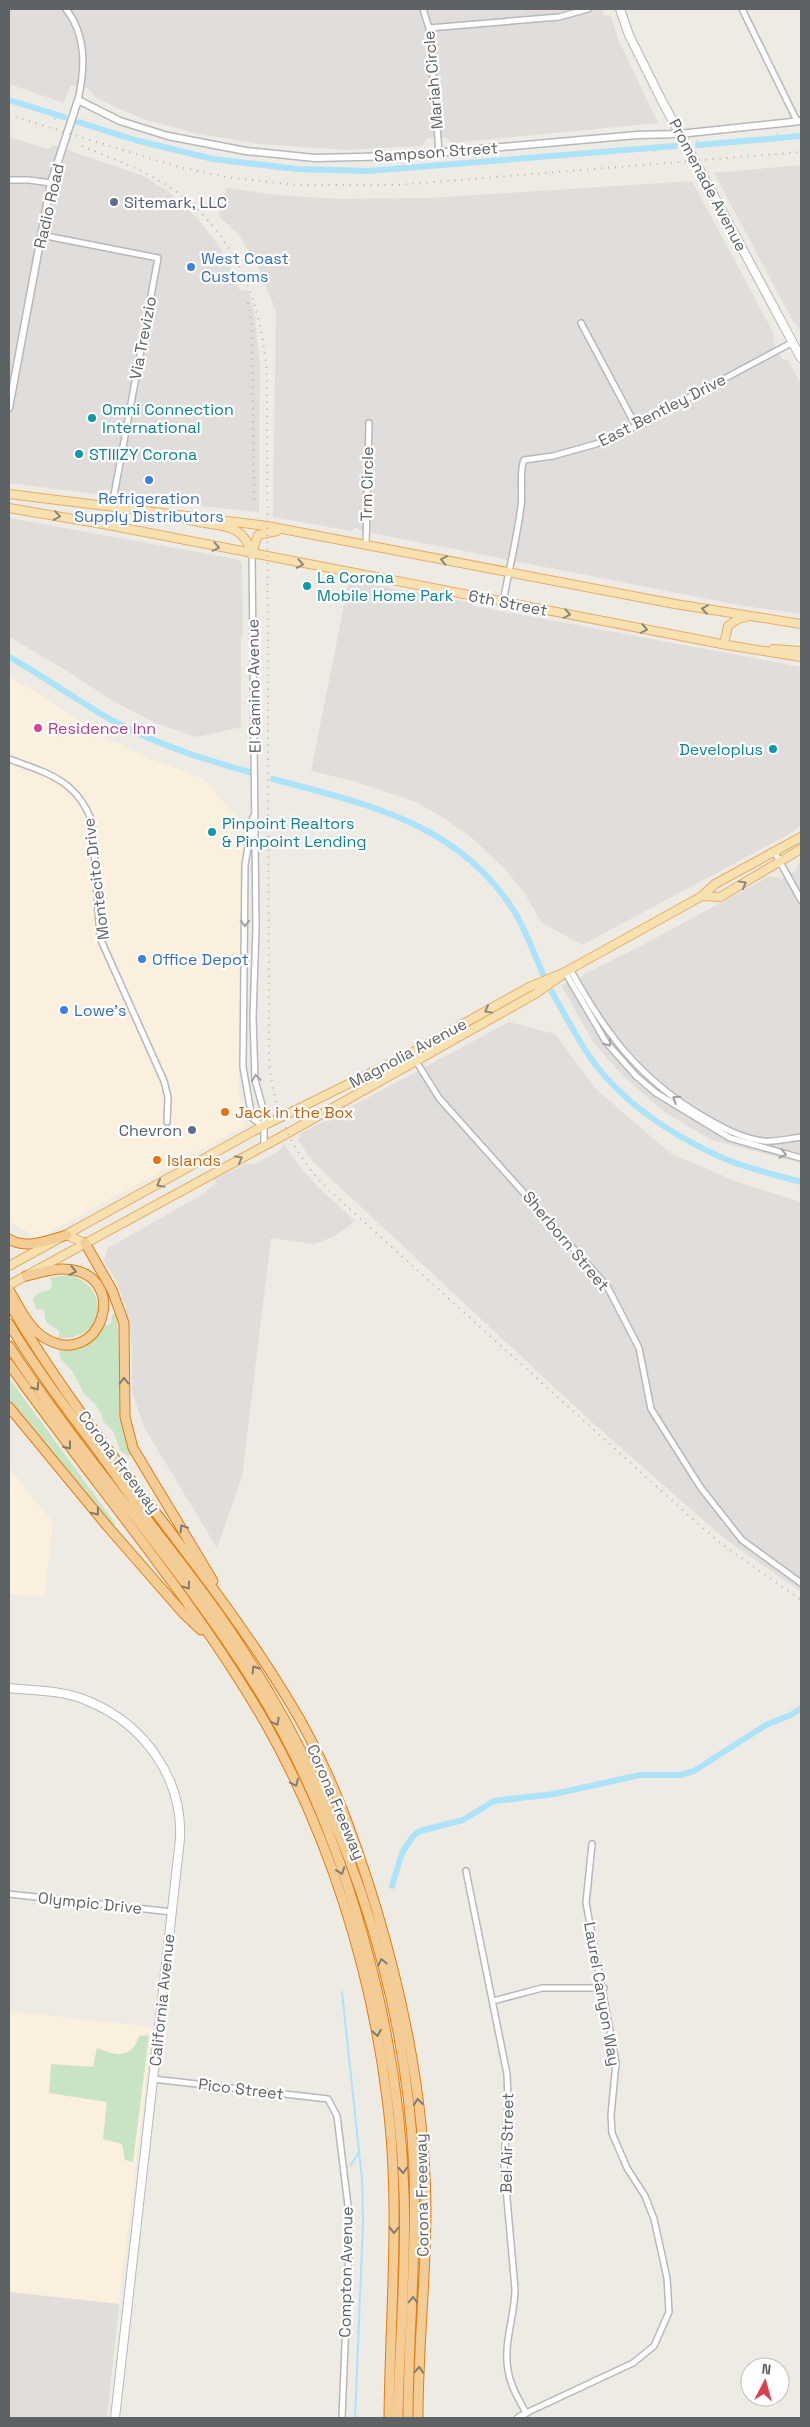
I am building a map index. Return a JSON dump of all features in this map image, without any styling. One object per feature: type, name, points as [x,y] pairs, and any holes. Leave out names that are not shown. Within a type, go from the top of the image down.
[{"type":"highway","points":[[9,1239],[16,1244],[34,1244],[67,1235]]},
{"type":"highway","points":[[84,1243],[112,1290],[124,1323],[125,1417],[133,1448],[205,1565],[223,1601]]},
{"type":"highway","points":[[9,1290],[28,1320],[42,1337],[68,1344],[81,1343],[93,1334],[101,1324],[104,1310],[103,1294],[93,1279],[79,1271],[62,1268],[22,1278]]},
{"type":"highway","name":"Corona Freeway","points":[[9,1303],[31,1341],[71,1398],[223,1601],[290,1703],[346,1816],[360,1855],[397,1978],[414,2071],[426,2209],[418,2418]]},
{"type":"highway","points":[[9,1324],[52,1390],[211,1603],[286,1720],[319,1785],[342,1837],[366,1906],[393,2009],[414,2071]]},
{"type":"highway","points":[[9,1346],[49,1405],[174,1568],[230,1647],[271,1712],[314,1801],[355,1911],[372,1968],[390,2052],[401,2136],[404,2195],[398,2418]]},
{"type":"highway","name":"Corona Freeway","points":[[9,1364],[48,1420],[161,1566],[215,1644],[266,1724],[295,1781],[329,1864],[356,1944],[369,1994],[388,2100],[394,2204],[389,2418]]},
{"type":"highway","points":[[9,1407],[183,1614],[215,1644]]},
{"type":"highway","points":[[314,1801],[329,1864]]},
{"type":"highway","points":[[393,2009],[408,2097],[414,2167],[414,2256],[408,2418]]},
{"type":"highway","points":[[392,2298],[400,2357]]},
{"type":"main road","name":"Promenade Avenue","points":[[620,9],[629,35],[663,103],[801,358]]},
{"type":"main road","name":"6th Street","points":[[9,494],[253,524],[676,604],[801,624]]},
{"type":"main road","name":"6th Street","points":[[9,508],[108,525],[252,555],[801,657]]},
{"type":"main road","points":[[170,513],[192,522],[237,530],[249,542],[252,555]]},
{"type":"main road","points":[[252,555],[254,541],[258,535],[277,530],[298,532]]},
{"type":"main road","points":[[724,644],[728,626],[738,619],[753,616]]},
{"type":"main road","points":[[761,650],[785,648],[801,651]]},
{"type":"main road","name":"Magnolia Avenue","points":[[9,1266],[264,1126],[410,1053],[529,987],[563,973],[702,896],[715,884],[775,853],[801,836]]},
{"type":"main road","name":"Magnolia Avenue","points":[[702,896],[720,897],[801,850]]},
{"type":"main road","name":"Magnolia Avenue","points":[[9,1285],[535,994],[563,973]]},
{"type":"main road","points":[[67,1235],[84,1243]]},
{"type":"main road","name":"California Avenue","points":[[9,1688],[65,1694],[88,1700],[132,1728],[155,1753],[171,1781],[180,1822],[172,1912],[115,2418]]},
{"type":"street","name":"Radio Road","points":[[9,408],[51,182],[78,100],[83,77],[83,51],[73,20],[66,9]]},
{"type":"street","name":"Mariah Circle","points":[[423,9],[429,28],[439,152]]},
{"type":"street","points":[[429,28],[559,17],[588,9]]},
{"type":"street","points":[[742,9],[799,121]]},
{"type":"street","name":"Sampson Street","points":[[78,100],[128,124],[168,136],[246,151],[314,158],[358,158],[637,135],[678,134],[799,121]]},
{"type":"street","points":[[9,180],[51,182]]},
{"type":"street","name":"Via Trevizio","points":[[41,235],[158,258],[112,506]]},
{"type":"street","points":[[581,324],[636,426]]},
{"type":"street","name":"East Bentley Drive","points":[[509,572],[521,506],[523,490],[521,466],[524,460],[578,450],[636,426],[793,342]]},
{"type":"street","name":"Trm Circle","points":[[366,545],[368,423]]},
{"type":"street","name":"El Camino Avenue","points":[[252,555],[256,760],[253,817],[256,929],[254,1059],[255,1080],[264,1112],[264,1145]]},
{"type":"street","points":[[503,602],[509,572]]},
{"type":"street","name":"Montecito Drive","points":[[9,759],[68,785],[78,793],[86,806],[92,822],[100,938],[164,1081],[168,1097],[167,1122]]},
{"type":"street","name":"El Camino Avenue","points":[[253,817],[245,865],[243,1067],[252,1118],[264,1126]]},
{"type":"street","points":[[775,853],[801,900]]},
{"type":"street","points":[[563,973],[604,1027],[636,1064],[664,1091],[720,1126],[742,1136],[776,1141],[801,1138]]},
{"type":"street","points":[[563,973],[606,1042],[636,1076],[675,1106],[720,1134],[748,1144],[801,1158]]},
{"type":"street","name":"Sherborn Street","points":[[410,1053],[439,1098],[607,1286],[639,1348],[651,1409],[701,1488],[742,1540],[801,1583]]},
{"type":"street","name":"Laurel Canyon Way","points":[[526,2413],[633,2363],[654,2346],[669,2312],[668,2278],[654,2218],[645,2196],[627,2168],[612,2133],[616,2063],[604,1988],[586,1903],[592,1844]]},
{"type":"street","name":"Bel Air Street","points":[[466,1872],[493,2001],[509,2090],[504,2165],[515,2298],[507,2369],[511,2384],[526,2413]]},
{"type":"street","name":"Olympic Drive","points":[[9,1894],[172,1912]]},
{"type":"street","points":[[493,2001],[542,1988],[604,1988]]},
{"type":"street","name":"Pico Street","points":[[153,2079],[328,2099]]},
{"type":"street","name":"Compton Avenue","points":[[328,2099],[337,2116],[350,2222],[342,2418]]},
{"type":"street","points":[[518,2418],[526,2413]]},
{"type":"shaded area","points":[[9,9],[602,9],[604,15],[611,16],[618,39],[658,123],[452,143],[447,138],[428,138],[422,146],[347,150],[260,144],[198,134],[146,120],[95,97],[88,88],[71,85],[64,103],[9,84]]},
{"type":"shaded area","points":[[9,137],[48,149],[53,145],[144,176],[170,193],[199,220],[220,248],[233,272],[240,291],[248,290],[254,311],[260,366],[259,512],[129,499],[123,492],[105,489],[96,494],[9,483]]},
{"type":"shaded area","points":[[801,165],[801,330],[794,323],[714,173]]},
{"type":"shaded area","points":[[692,181],[774,334],[773,341],[782,359],[788,360],[801,384],[801,614],[744,606],[377,534],[355,528],[351,531],[273,517],[276,311],[259,269],[239,235],[219,216],[226,188],[277,195],[338,199],[429,198]]},
{"type":"shaded area","points":[[9,518],[236,559],[242,563],[241,727],[196,737],[156,723],[111,700],[64,669],[9,637]]},
{"type":"shaded area","points":[[349,580],[472,603],[474,606],[801,667],[801,825],[793,832],[582,945],[541,922],[524,892],[505,869],[471,837],[442,817],[416,802],[353,781],[311,771]]},
{"type":"shaded area","points":[[9,677],[40,694],[106,738],[151,759],[204,779],[244,825],[238,1087],[245,1126],[38,1238],[12,1223],[9,1218]]},
{"type":"shaded area","points":[[801,862],[801,1163],[711,1140],[663,1111],[624,1077],[593,1042],[561,985],[580,979],[584,974],[637,948],[770,876],[781,879],[797,870],[798,864]]},
{"type":"shaded area","points":[[509,1022],[555,1034],[596,1089],[670,1153],[737,1182],[801,1202],[801,1592],[720,1535],[584,1415],[312,1161],[298,1140],[300,1134]]},
{"type":"shaded area","points":[[284,1144],[301,1168],[318,1187],[355,1221],[335,1236],[314,1244],[271,1238],[242,1477],[217,1548],[144,1427],[132,1392],[132,1346],[126,1307],[116,1280],[104,1261],[108,1248],[203,1194],[216,1183],[215,1179],[245,1164],[255,1164],[279,1151]]},
{"type":"shaded area","points":[[9,1468],[53,1522],[44,1597],[9,1594]]},
{"type":"shaded area","points":[[9,2011],[153,2027],[119,2304],[9,2292]]},
{"type":"shaded area","points":[[9,2292],[119,2304],[107,2418],[9,2418]]},
{"type":"green space","points":[[69,1275],[83,1281],[92,1290],[97,1300],[98,1311],[94,1322],[87,1331],[75,1336],[59,1338],[59,1331],[46,1322],[44,1310],[36,1309],[33,1299],[38,1293],[51,1288],[52,1282],[49,1278]]},
{"type":"green space","points":[[116,1313],[123,1423],[133,1454],[128,1456],[120,1450],[113,1431],[104,1422],[95,1404],[85,1395],[72,1371],[61,1359],[58,1348],[72,1347],[90,1340],[104,1326],[111,1324],[112,1315]]},
{"type":"green space","points":[[9,1378],[115,1525],[112,1525],[9,1403]]},
{"type":"green space","points":[[149,2035],[133,2162],[125,2160],[122,2144],[103,2139],[107,2102],[49,2093],[51,2064],[93,2067],[97,2048],[111,2053],[122,2054],[132,2049],[139,2036]]},
{"type":"waterway","points":[[9,100],[64,117]]},
{"type":"waterway","points":[[78,122],[135,140],[213,159],[297,169],[368,171],[675,146]]},
{"type":"waterway","points":[[775,138],[777,134]]},
{"type":"waterway","points":[[698,145],[801,136]]},
{"type":"waterway","points":[[9,657],[103,715],[133,731],[182,751],[249,772]]},
{"type":"waterway","points":[[273,779],[342,798],[408,821],[438,837],[466,857],[492,881],[514,911],[543,974]]},
{"type":"waterway","points":[[552,992],[584,1048],[597,1066],[628,1099],[646,1114],[685,1139],[725,1159],[801,1182]]},
{"type":"waterway","points":[[392,1886],[402,1853],[413,1836],[420,1831],[463,1820],[494,1801],[554,1794],[640,1775],[680,1775],[694,1771],[766,1725],[791,1715],[801,1708]]},
{"type":"waterway","points":[[342,1992],[362,2179],[363,2223],[355,2418]]},
{"type":"waterway","points":[[351,2165],[359,2152]]},
{"type":"railway","points":[[9,115],[175,166],[226,177],[296,185],[398,185],[801,152]]},
{"type":"railway","points":[[82,146],[148,174],[192,204],[212,225],[229,248],[243,274],[261,329],[267,387],[269,1062],[276,1099],[288,1133],[306,1164],[331,1192],[688,1515],[723,1545],[801,1600]]},
{"type":"railway","points":[[248,303],[252,324],[254,500]]},
{"type":"place","name":"Sitemark, LLC","points":[[114,202]]},
{"type":"place","name":"West Coast Customs","points":[[191,267]]},
{"type":"place","name":"Omni Connection International","points":[[92,418]]},
{"type":"place","name":"STIIIZY Corona","points":[[79,454]]},
{"type":"place","name":"Refrigeration Supply Distributors","points":[[149,480]]},
{"type":"place","name":"La Corona Mobile Home Park","points":[[307,586]]},
{"type":"place","name":"Residence Inn","points":[[38,728]]},
{"type":"place","name":"Developlus","points":[[773,749]]},
{"type":"place","name":"Pinpoint Realtors & Pinpoint Lending","points":[[212,832]]},
{"type":"place","name":"Office Depot","points":[[142,959]]},
{"type":"place","name":"Lowe's","points":[[64,1010]]},
{"type":"place","name":"Jack in the Box","points":[[225,1112]]},
{"type":"place","name":"Chevron","points":[[192,1130]]},
{"type":"place","name":"Islands","points":[[157,1160]]}]
